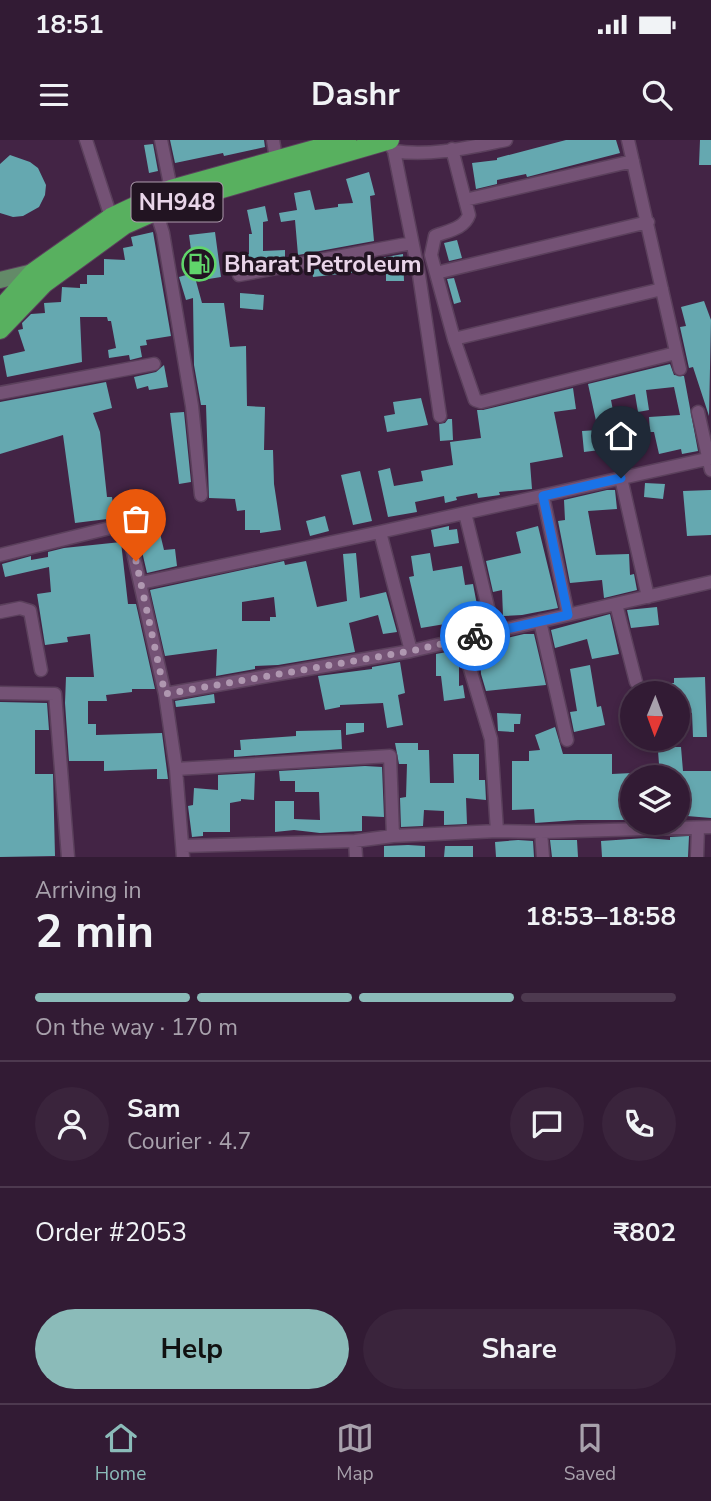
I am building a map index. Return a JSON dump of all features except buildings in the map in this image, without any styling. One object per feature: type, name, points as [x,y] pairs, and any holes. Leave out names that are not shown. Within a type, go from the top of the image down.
[{"type":"highway","name":"NH948","points":[[0,309],[111,217],[171,189],[347,140]]},
{"type":"highway","name":"NH948","points":[[0,330],[38,278],[125,225],[190,198],[384,143]]},
{"type":"main road","points":[[0,280],[38,278]]},
{"type":"street","points":[[86,140],[111,217]]},
{"type":"street","points":[[162,140],[171,189]]},
{"type":"street","points":[[273,140],[276,158]]},
{"type":"street","points":[[440,416],[412,243],[384,143],[436,152],[506,140]]},
{"type":"street","points":[[628,140],[680,369]]},
{"type":"street","points":[[452,149],[469,215],[461,226],[435,236],[431,255],[454,339],[475,400],[481,402],[676,353]]},
{"type":"street","points":[[465,200],[633,161]]},
{"type":"street","points":[[156,211],[163,233],[192,405],[201,495]]},
{"type":"street","points":[[436,273],[648,222]]},
{"type":"street","points":[[239,275],[412,243]]},
{"type":"street","points":[[454,339],[663,289]]},
{"type":"street","points":[[0,393],[154,365]]},
{"type":"street","points":[[141,583],[621,478],[710,462],[698,412]]},
{"type":"street","points":[[621,478],[648,597]]},
{"type":"street","points":[[543,496],[568,615]]},
{"type":"street","points":[[466,513],[494,632]]},
{"type":"street","points":[[0,555],[118,526],[130,540],[165,694],[176,769],[183,851],[497,831],[704,827],[697,857]]},
{"type":"street","points":[[380,532],[411,651]]},
{"type":"street","points":[[165,694],[411,651],[711,582]]},
{"type":"street","points":[[616,604],[636,681]]},
{"type":"street","points":[[0,612],[20,608],[30,611],[41,670]]},
{"type":"street","points":[[540,621],[568,740]]},
{"type":"street","points":[[461,639],[491,739],[497,831]]},
{"type":"street","points":[[0,693],[55,694],[68,857]]},
{"type":"street","points":[[176,769],[390,756],[393,836]]},
{"type":"street","points":[[541,832],[543,857]]},
{"type":"street","points":[[355,841],[356,857]]},
{"type":"way so far","points":[[136,561],[165,694],[411,651],[475,636]]},
{"type":"place","name":"Bharat Petroleum","points":[[199,264]]},
{"type":"route","points":[[475,636],[568,615],[543,496],[621,478]]}]
